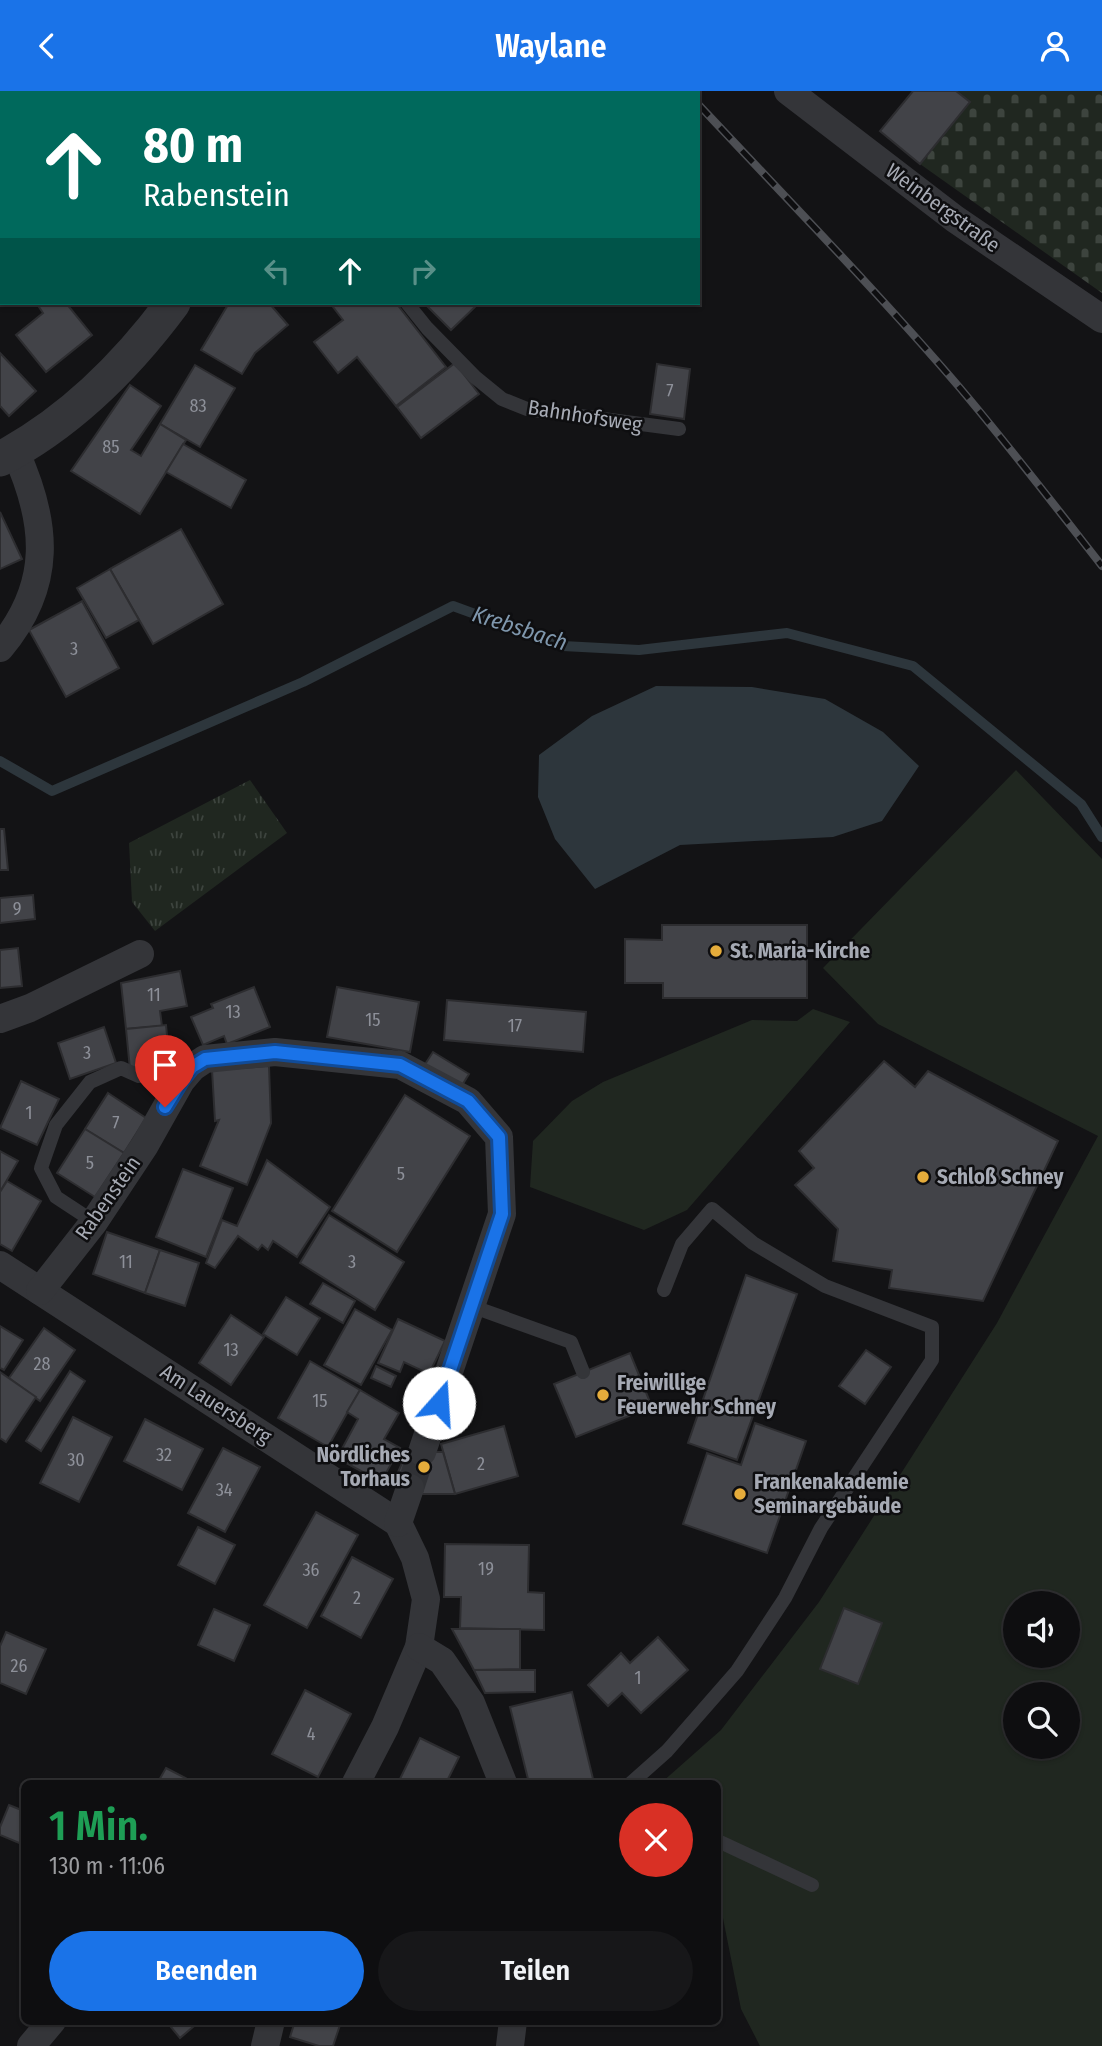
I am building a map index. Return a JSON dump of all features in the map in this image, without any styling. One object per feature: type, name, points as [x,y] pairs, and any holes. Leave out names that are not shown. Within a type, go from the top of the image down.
[{"type":"street","name":"Weinbergstraße","points":[[788,91],[955,219],[1102,319]]},
{"type":"street","points":[[0,647],[22,618],[32,598],[39,573],[39,539],[34,498],[7,455],[78,406],[121,365],[172,305]]},
{"type":"street","points":[[0,1019],[30,1008],[140,954]]},
{"type":"street","name":"Rabenstein","points":[[40,1291],[94,1222],[192,1067],[205,1059],[275,1052],[400,1065],[468,1101],[499,1137],[502,1214],[471,1306]]},
{"type":"street","name":"Am Lauersberg","points":[[0,1265],[398,1523]]},
{"type":"street","points":[[422,1452],[471,1306]]},
{"type":"street","points":[[358,1780],[385,1727],[419,1647],[426,1599],[415,1558],[398,1523],[410,1488]]},
{"type":"street","points":[[419,1647],[442,1661],[471,1703],[502,1780]]},
{"type":"street","points":[[31,2046],[49,2025]]},
{"type":"street","points":[[265,2046],[270,2025]]},
{"type":"street","points":[[510,2046],[513,2025]]},
{"type":"lane","name":"Bahnhofsweg","points":[[409,305],[475,377],[502,399],[527,409],[679,429]]},
{"type":"lane","points":[[94,1222],[56,1197],[41,1168],[57,1125],[90,1082],[121,1068],[139,1076]]},
{"type":"lane","points":[[634,1780],[667,1751],[737,1671],[785,1598],[821,1528],[932,1360],[932,1327],[825,1286],[753,1243],[712,1209],[682,1244],[664,1290]]},
{"type":"lane","points":[[471,1306],[571,1342],[583,1372]]},
{"type":"lane","points":[[721,1842],[812,1885]]},
{"type":"green space","points":[[913,91],[1102,91],[1102,293],[920,164]]},
{"type":"green space","points":[[1016,770],[1102,859],[1102,2046],[760,2046],[741,2009],[721,1908],[721,1780],[664,1780],[721,1730],[819,1602],[997,1323],[1098,1136],[878,1024],[823,968]]},
{"type":"green space","points":[[250,780],[287,833],[155,931],[132,902],[129,843]]},
{"type":"green space","points":[[813,1009],[850,1022],[687,1210],[644,1230],[530,1187],[533,1141],[572,1101],[603,1082],[752,1020],[797,1021]]},
{"type":"shaded area","points":[[656,686],[752,687],[825,699],[883,732],[919,766],[882,821],[833,837],[680,845],[595,889],[555,839],[538,797],[539,755],[592,716]]},
{"type":"building","points":[[913,91],[956,91],[970,102],[920,164],[880,131]]},
{"type":"building","points":[[68,305],[92,335],[46,372],[16,335],[43,313],[39,307]]},
{"type":"building","points":[[228,305],[271,305],[288,325],[255,353],[242,374],[201,350]]},
{"type":"building","points":[[332,305],[398,305],[446,367],[396,406],[357,357],[338,373],[314,342],[343,320]]},
{"type":"building","points":[[426,305],[477,305],[451,330]]},
{"type":"building","points":[[0,353],[36,391],[9,416],[0,406]]},
{"type":"building","points":[[455,363],[479,394],[421,438],[397,407]]},
{"type":"building","points":[[657,364],[690,369],[684,419],[650,414]]},
{"type":"building","points":[[195,365],[235,388],[200,447],[160,424]]},
{"type":"building","points":[[130,385],[161,406],[131,450],[141,456],[160,424],[186,440],[140,514],[71,471]]},
{"type":"building","points":[[183,444],[246,480],[231,508],[166,472]]},
{"type":"building","points":[[0,512],[22,559],[0,569]]},
{"type":"building","points":[[181,529],[223,604],[153,644],[110,569]]},
{"type":"building","points":[[110,569],[139,620],[106,638],[77,588]]},
{"type":"building","points":[[82,601],[119,668],[66,697],[29,630]]},
{"type":"building","points":[[0,829],[4,829],[8,870],[0,870]]},
{"type":"building","points":[[33,895],[35,919],[0,923],[0,898]]},
{"type":"building","name":"St. Maria-Kirche","points":[[662,925],[807,925],[807,998],[663,998],[663,983],[625,983],[625,939],[662,940]]},
{"type":"building","points":[[18,948],[22,986],[0,988],[0,950]]},
{"type":"building","points":[[180,971],[187,1006],[160,1011],[162,1026],[126,1029],[121,983]]},
{"type":"building","points":[[254,987],[270,1027],[227,1044],[224,1036],[203,1045],[191,1017],[213,1008],[211,1004]]},
{"type":"building","points":[[337,987],[419,1002],[410,1052],[327,1037]]},
{"type":"building","points":[[447,1000],[586,1012],[583,1052],[444,1040]]},
{"type":"building","points":[[166,1025],[170,1065],[130,1069],[126,1029]]},
{"type":"building","points":[[104,1027],[116,1063],[70,1079],[58,1043]]},
{"type":"building","points":[[433,1052],[469,1074],[456,1095],[420,1072]]},
{"type":"building","name":"Schloß Schney","points":[[884,1061],[915,1087],[928,1071],[1058,1141],[983,1301],[889,1288],[892,1270],[833,1261],[838,1229],[795,1185],[814,1168],[799,1151]]},
{"type":"building","points":[[269,1066],[271,1123],[247,1185],[200,1166],[219,1120],[215,1121],[212,1070]]},
{"type":"building","points":[[21,1081],[59,1099],[37,1145],[0,1128]]},
{"type":"building","points":[[108,1093],[146,1118],[124,1153],[85,1129]]},
{"type":"building","points":[[405,1095],[470,1136],[397,1252],[332,1211]]},
{"type":"building","points":[[85,1129],[124,1153],[95,1197],[57,1173]]},
{"type":"building","points":[[0,1151],[18,1161],[0,1192]]},
{"type":"building","points":[[267,1160],[330,1207],[297,1257],[273,1241],[268,1250],[262,1245],[258,1250],[238,1236],[215,1268],[206,1263],[222,1220],[237,1226]]},
{"type":"building","points":[[183,1169],[233,1188],[206,1257],[156,1237]]},
{"type":"building","points":[[7,1181],[41,1201],[12,1251],[0,1244],[0,1192]]},
{"type":"building","points":[[329,1215],[404,1262],[375,1310],[300,1263]]},
{"type":"building","points":[[107,1232],[160,1250],[145,1293],[93,1274]]},
{"type":"building","points":[[160,1250],[199,1263],[185,1306],[145,1293]]},
{"type":"building","points":[[746,1275],[797,1294],[737,1460],[688,1443]]},
{"type":"building","points":[[323,1283],[355,1301],[343,1323],[310,1304]]},
{"type":"building","points":[[286,1297],[320,1318],[297,1355],[263,1334]]},
{"type":"building","points":[[355,1309],[392,1330],[361,1385],[324,1365]]},
{"type":"building","points":[[231,1315],[264,1337],[231,1385],[199,1363]]},
{"type":"building","points":[[398,1319],[445,1341],[429,1374],[404,1362],[400,1372],[378,1363]]},
{"type":"building","points":[[0,1326],[23,1340],[4,1370],[0,1368]]},
{"type":"building","points":[[44,1328],[75,1350],[40,1401],[9,1378]]},
{"type":"building","points":[[866,1350],[891,1367],[865,1404],[839,1386]]},
{"type":"building","name":"Freiwillige Feuerwehr Schney","points":[[630,1353],[652,1407],[576,1437],[554,1384]]},
{"type":"building","points":[[310,1361],[360,1390],[328,1447],[278,1418]]},
{"type":"building","points":[[376,1366],[396,1376],[391,1387],[371,1378]]},
{"type":"building","points":[[70,1371],[85,1381],[41,1451],[26,1441]]},
{"type":"building","points":[[0,1372],[36,1397],[6,1442],[0,1438]]},
{"type":"building","points":[[360,1390],[399,1413],[384,1439],[400,1448],[381,1482],[337,1458],[358,1419],[347,1412]]},
{"type":"building","points":[[73,1417],[112,1437],[79,1502],[40,1483]]},
{"type":"building","points":[[145,1419],[203,1449],[182,1490],[124,1461]]},
{"type":"building","name":"Frankenakademie Seminargebäude","points":[[755,1423],[806,1441],[767,1553],[683,1524],[707,1453],[741,1465]]},
{"type":"building","points":[[504,1426],[518,1476],[455,1494],[441,1444]]},
{"type":"building","points":[[223,1448],[260,1467],[225,1532],[188,1513]]},
{"type":"building","name":"Nördliches Torhaus","points":[[407,1452],[443,1452],[455,1494],[423,1494],[394,1481]]},
{"type":"building","points":[[316,1512],[358,1535],[307,1628],[264,1605]]},
{"type":"building","points":[[198,1527],[235,1545],[215,1584],[178,1565]]},
{"type":"building","points":[[445,1544],[529,1545],[528,1592],[544,1593],[544,1630],[460,1628],[461,1597],[444,1597]]},
{"type":"building","points":[[352,1557],[393,1579],[361,1638],[321,1616]]},
{"type":"building","points":[[844,1608],[882,1623],[858,1684],[820,1669]]},
{"type":"building","points":[[214,1609],[250,1625],[234,1661],[198,1645]]},
{"type":"building","points":[[452,1629],[520,1629],[520,1669],[474,1670]]},
{"type":"building","points":[[6,1632],[46,1649],[26,1694],[0,1683],[0,1646]]},
{"type":"building","points":[[658,1637],[688,1670],[641,1713],[622,1693],[608,1706],[588,1685],[621,1653],[630,1663]]},
{"type":"building","points":[[474,1670],[535,1670],[535,1692],[485,1693]]},
{"type":"building","points":[[305,1690],[351,1714],[318,1777],[272,1754]]},
{"type":"building","points":[[572,1692],[593,1780],[528,1780],[510,1707]]},
{"type":"building","points":[[420,1738],[459,1757],[448,1780],[399,1780]]},
{"type":"building","points":[[166,1768],[189,1780],[159,1780]]},
{"type":"building","points":[[9,1805],[21,1810],[21,1844],[0,1835],[0,1827]]},
{"type":"building","points":[[169,2025],[195,2025],[180,2038]]},
{"type":"building","points":[[294,2025],[340,2025],[333,2046],[319,2046],[290,2037]]},
{"type":"waterway","name":"Krebsbach","points":[[0,761],[52,791],[303,682],[453,606],[563,646],[639,650],[787,633],[913,666],[1081,804],[1102,837]]},
{"type":"tunnel","points":[[410,1488],[422,1452]]},
{"type":"railway","points":[[700,106],[960,388],[1102,566]]},
{"type":"place","name":"St. Maria-Kirche","points":[[716,951]]},
{"type":"place","name":"Schloß Schney","points":[[923,1177]]},
{"type":"place","name":"Freiwillige Feuerwehr Schney","points":[[603,1395]]},
{"type":"place","name":"Nördliches Torhaus","points":[[424,1467]]},
{"type":"place","name":"Frankenakademie Seminargebäude","points":[[740,1494]]},
{"type":"route","points":[[165,1107],[192,1067],[205,1059],[275,1052],[400,1065],[468,1101],[499,1137],[502,1214],[439,1403]]}]
